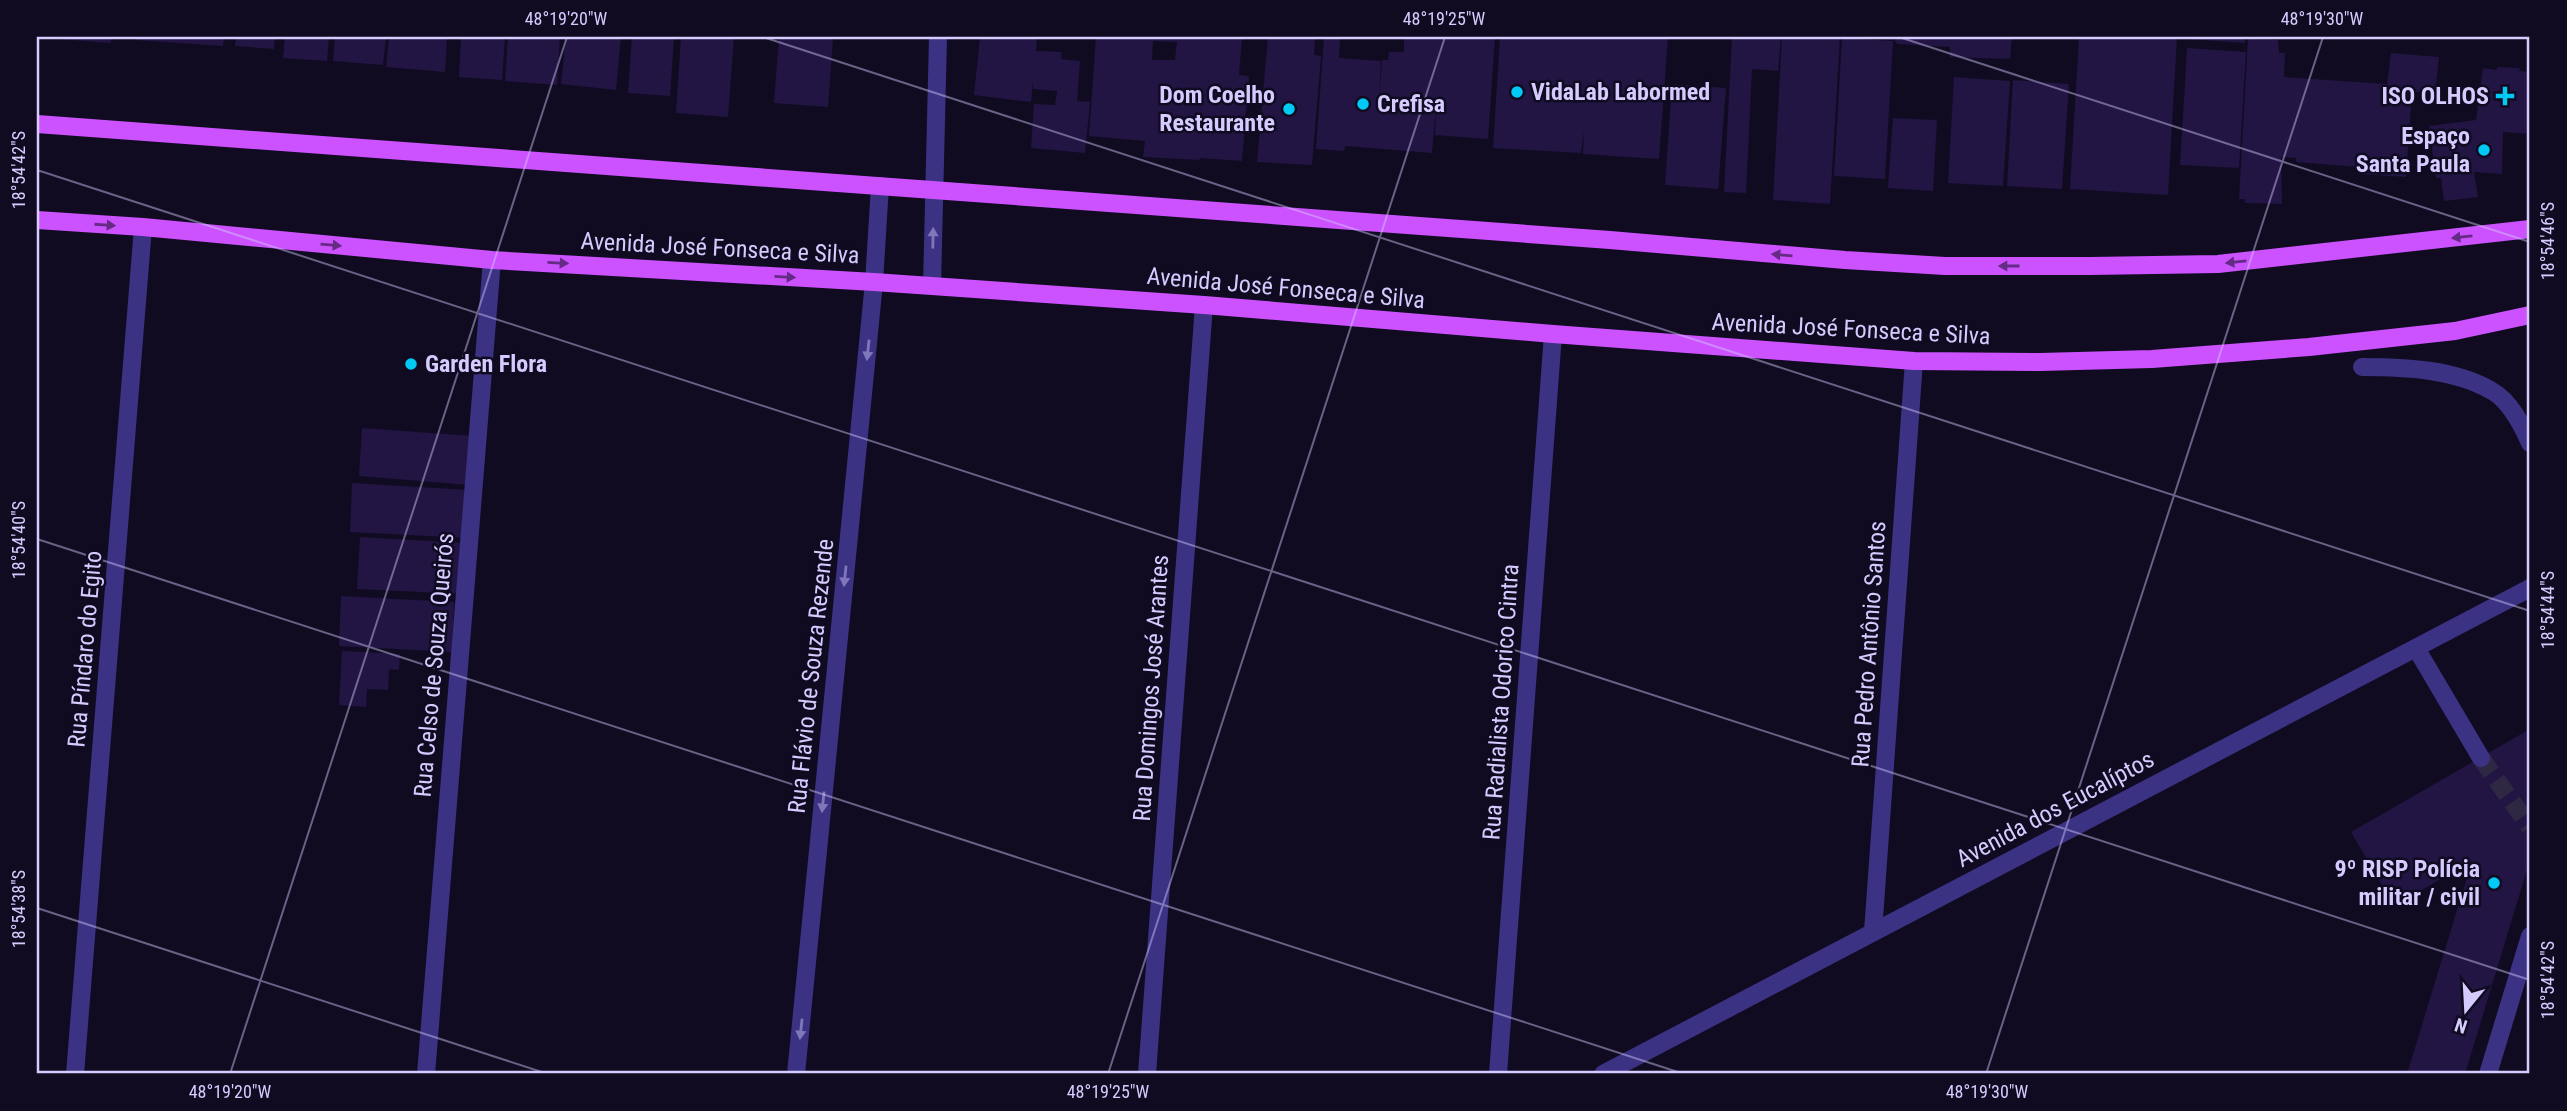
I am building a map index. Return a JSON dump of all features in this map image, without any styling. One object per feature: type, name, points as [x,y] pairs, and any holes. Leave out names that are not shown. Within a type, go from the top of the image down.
[{"type":"main road","points":[[37,124],[1945,266],[2218,264],[2530,229]]},
{"type":"main road","name":"Avenida José Fonseca e Silva","points":[[37,220],[492,260],[874,282],[1204,305],[1914,360],[2040,362],[2152,359],[2455,331],[2530,316]]},
{"type":"street","points":[[932,286],[938,37]]},
{"type":"street","name":"Rua Flávio de Souza Rezende","points":[[796,1074],[874,282],[880,186]]},
{"type":"street","name":"Rua Píndaro do Egito","points":[[75,1074],[143,228]]},
{"type":"street","name":"Rua Celso de Souza Queirós","points":[[426,1074],[492,260]]},
{"type":"street","name":"Rua Domingos José Arantes","points":[[1147,1074],[1204,305]]},
{"type":"street","name":"Rua Radialista Odorico Cintra","points":[[1498,1074],[1553,334]]},
{"type":"street","name":"Rua Pedro Antônio Santos","points":[[1873,932],[1914,360]]},
{"type":"street","points":[[2362,367],[2399,367],[2448,375],[2493,391],[2512,410],[2530,443]]},
{"type":"street","name":"Avenida dos Eucalíptos","points":[[1604,1074],[2530,588]]},
{"type":"street","points":[[2416,648],[2481,758]]},
{"type":"street","points":[[2488,1074],[2530,936]]},
{"type":"building","points":[[111,37],[111,43],[58,39]]},
{"type":"building","points":[[136,37],[224,37],[223,46],[136,40]]},
{"type":"building","points":[[236,37],[275,37],[274,49],[235,46]]},
{"type":"building","points":[[285,37],[329,37],[327,61],[283,58]]},
{"type":"building","points":[[335,37],[386,37],[383,65],[333,61]]},
{"type":"building","points":[[389,37],[447,37],[445,72],[386,67]]},
{"type":"building","points":[[461,37],[505,37],[502,80],[459,77]]},
{"type":"building","points":[[508,37],[560,37],[557,85],[505,81]]},
{"type":"building","points":[[566,37],[621,37],[616,90],[561,84]]},
{"type":"building","points":[[632,37],[674,37],[670,96],[628,93]]},
{"type":"building","points":[[681,37],[734,37],[728,117],[676,113]]},
{"type":"building","points":[[779,37],[833,37],[828,107],[774,103]]},
{"type":"building","points":[[980,37],[1037,37],[1036,51],[1062,52],[1061,59],[1080,61],[1077,101],[1090,102],[1085,153],[1031,148],[1034,104],[1055,105],[1057,91],[1033,89],[1033,80],[1031,102],[974,95]]},
{"type":"building","points":[[1096,37],[1242,37],[1239,75],[1249,76],[1242,161],[1143,157],[1145,141],[1089,136]],"holes":[[[1153,41],[1177,42],[1175,60],[1152,60]]]},
{"type":"building","name":"Dom Coelho Restaurante","points":[[1268,37],[1315,37],[1314,55],[1321,56],[1312,165],[1257,162]]},
{"type":"building","points":[[1404,37],[1495,37],[1488,139],[1435,135],[1436,105],[1432,153],[1345,146],[1344,151],[1316,149],[1324,38],[1340,39],[1339,58],[1381,61],[1379,104],[1382,60],[1388,60],[1389,52],[1404,52]]},
{"type":"building","points":[[1500,37],[1668,37],[1659,159],[1583,154],[1584,131],[1581,153],[1493,148]]},
{"type":"building","points":[[1732,37],[1781,37],[1778,71],[1752,69],[1746,193],[1724,192]]},
{"type":"building","points":[[1782,37],[1840,38],[1830,204],[1773,200]]},
{"type":"building","points":[[1895,37],[2012,37],[2010,59],[1950,57],[1950,47],[1898,44]]},
{"type":"building","points":[[2079,37],[2177,37],[2168,195],[2070,189]]},
{"type":"building","points":[[2245,37],[2245,43],[2188,39]]},
{"type":"building","points":[[1842,38],[1893,41],[1885,179],[1834,176]]},
{"type":"building","points":[[2248,39],[2278,40],[2279,53],[2285,53],[2284,77],[2387,84],[2391,53],[2439,57],[2435,94],[2412,92],[2406,177],[2358,174],[2358,167],[2296,162],[2296,158],[2281,157],[2282,204],[2245,203],[2245,199],[2239,199]]},
{"type":"building","points":[[2187,48],[2246,52],[2239,168],[2180,165]]},
{"type":"building","points":[[2498,67],[2520,68],[2519,71],[2530,72],[2530,134],[2503,132],[2502,174],[2474,172],[2478,197],[2444,201],[2441,178],[2436,178],[2429,126],[2476,120],[2483,68],[2496,70]]},
{"type":"building","points":[[1954,77],[2010,81],[2003,186],[1948,183]]},
{"type":"building","points":[[2013,80],[2069,84],[2062,189],[2007,186]]},
{"type":"building","points":[[1672,84],[1726,88],[1718,189],[1665,185]]},
{"type":"building","points":[[1893,118],[1937,120],[1933,191],[1888,188]]},
{"type":"building","points":[[362,428],[473,436],[469,485],[359,476]]},
{"type":"building","points":[[352,483],[468,490],[466,538],[350,532]]},
{"type":"building","points":[[360,537],[465,543],[462,594],[357,589]]},
{"type":"building","points":[[341,596],[454,602],[452,652],[339,646]]},
{"type":"building","points":[[342,651],[400,654],[399,670],[389,669],[388,690],[367,689],[366,707],[339,705]]},
{"type":"building","name":"9º RISP Polícia militar / civil","points":[[2530,729],[2530,860],[2465,1074],[2407,1074],[2472,861],[2394,906],[2351,832]]},
{"type":"tunnel","points":[[2481,758],[2530,827]]},
{"type":"place","name":"VidaLab Labormed","points":[[1517,92]]},
{"type":"place","name":"ISO OLHOS","points":[[2505,96]]},
{"type":"place","name":"Crefisa","points":[[1363,104]]},
{"type":"place","name":"Dom Coelho Restaurante","points":[[1289,109]]},
{"type":"place","name":"Espaço Santa Paula","points":[[2484,150]]},
{"type":"place","name":"Garden Flora","points":[[411,364]]},
{"type":"place","name":"9º RISP Polícia militar / civil","points":[[2494,883]]}]
